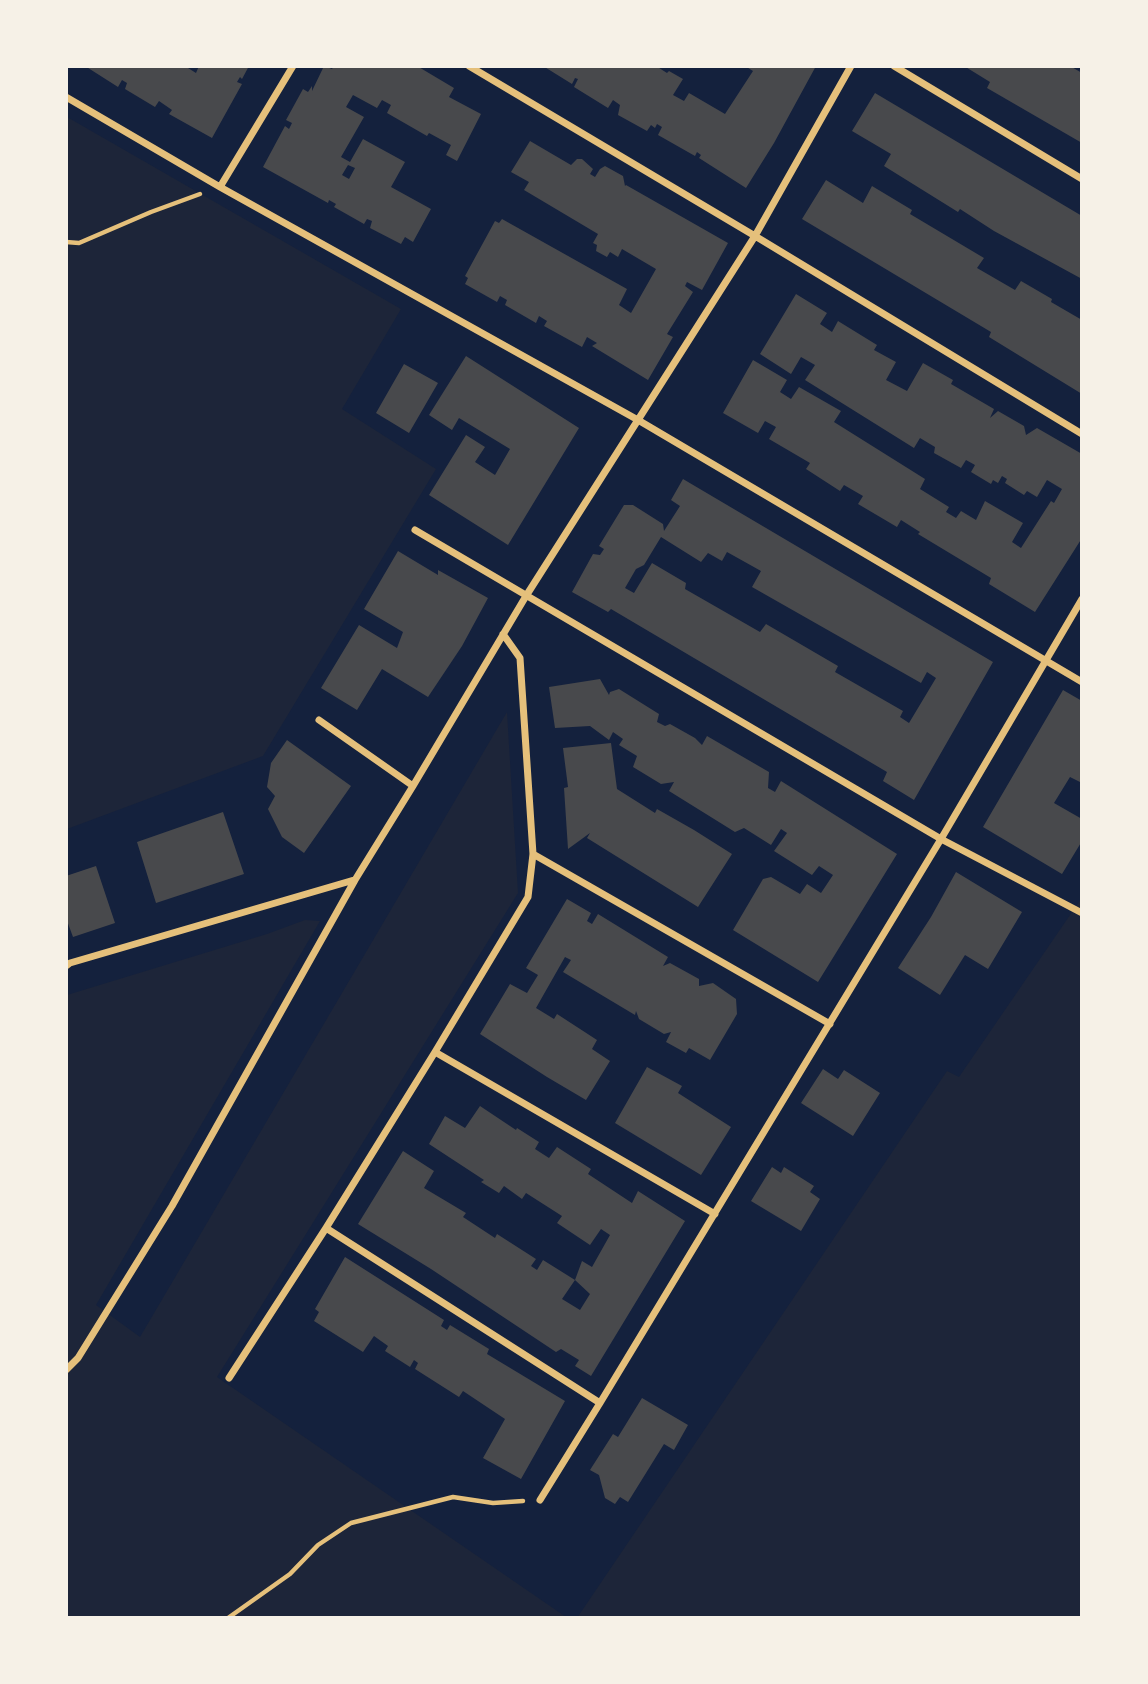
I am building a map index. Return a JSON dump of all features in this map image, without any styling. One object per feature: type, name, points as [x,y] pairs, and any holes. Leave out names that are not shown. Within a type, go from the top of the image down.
[{"type":"street","points":[[220,187],[293,66]]},
{"type":"street","points":[[469,66],[1082,434]]},
{"type":"street","points":[[66,1370],[78,1358],[172,1206],[355,880],[526,596],[755,236],[851,66]]},
{"type":"street","points":[[894,66],[1082,180]]},
{"type":"street","points":[[66,97],[220,187],[638,420],[1082,682]]},
{"type":"street","points":[[415,530],[941,839],[1082,913]]},
{"type":"street","points":[[540,1500],[830,1024],[1082,599]]},
{"type":"street","points":[[229,1378],[436,1052],[528,897],[533,854],[520,658],[503,634]]},
{"type":"street","points":[[319,720],[413,786]]},
{"type":"street","points":[[533,854],[830,1024]]},
{"type":"street","points":[[66,967],[70,963],[355,880]]},
{"type":"street","points":[[436,1052],[715,1214]]},
{"type":"street","points":[[326,1228],[600,1403]]},
{"type":"path","points":[[66,242],[79,243],[151,212],[220,187]]},
{"type":"path","points":[[228,1618],[290,1574],[318,1545],[351,1523],[453,1497],[493,1503],[540,1500]]},
{"type":"shaded area","points":[[67,117],[401,309],[342,409],[436,469],[263,756],[67,829]]},
{"type":"shaded area","points":[[507,712],[518,893],[217,1377],[566,1617],[67,1618],[67,995],[305,920],[320,921],[96,1305],[140,1337]]},
{"type":"shaded area","points":[[1081,899],[1081,1617],[577,1618],[947,1071],[959,1077]]},
{"type":"building","points":[[85,66],[189,66],[188,68],[196,73],[199,66],[249,66],[242,79],[240,77],[237,82],[242,84],[212,138],[169,114],[172,110],[159,101],[155,107],[125,89],[127,83],[122,80],[118,87]]},
{"type":"building","points":[[324,66],[332,69],[334,66],[417,66],[454,88],[449,97],[481,114],[457,161],[446,155],[451,145],[429,133],[427,136],[387,113],[391,105],[382,100],[377,108],[353,95],[346,107],[364,117],[341,157],[350,162],[363,139],[405,162],[391,187],[431,209],[413,242],[405,237],[401,244],[370,228],[372,221],[367,219],[364,224],[334,207],[336,204],[329,200],[328,203],[263,167],[285,126],[289,129],[292,123],[286,120],[303,89],[308,92],[312,86],[312,91]],"holes":[[[348,165],[355,168],[349,179],[342,175]]]},
{"type":"building","points":[[543,66],[656,66],[683,79],[673,95],[684,101],[689,93],[725,114],[753,71],[745,66],[816,66],[746,188],[699,158],[701,155],[697,152],[695,156],[658,135],[662,127],[657,124],[655,128],[651,125],[647,131],[618,115],[620,105],[613,100],[608,108],[574,87],[578,79],[575,78],[572,84]]},
{"type":"building","points":[[964,66],[1070,66],[1082,73],[1082,143],[987,88],[990,82]]},
{"type":"building","points":[[875,93],[1082,216],[1082,279],[994,231],[960,209],[958,212],[884,166],[891,154],[852,131]]},
{"type":"building","points":[[530,141],[571,165],[577,159],[582,159],[593,169],[590,174],[595,177],[605,166],[623,176],[625,186],[728,243],[702,290],[687,282],[685,286],[693,292],[667,334],[673,337],[648,380],[592,346],[597,343],[587,337],[582,347],[544,326],[547,321],[539,316],[536,323],[505,305],[507,300],[500,296],[497,302],[465,284],[468,278],[465,276],[495,221],[499,223],[502,219],[627,289],[619,305],[631,313],[656,269],[622,249],[618,257],[610,252],[607,257],[596,251],[597,245],[593,243],[598,234],[524,190],[529,182],[511,172]]},
{"type":"building","points":[[826,180],[863,203],[872,186],[912,210],[910,214],[984,258],[977,268],[1015,290],[1021,281],[1082,320],[1082,394],[989,337],[991,332],[802,219]]},
{"type":"building","points":[[796,294],[827,313],[820,324],[832,332],[838,321],[877,345],[874,350],[896,362],[886,380],[907,391],[923,363],[953,380],[951,384],[994,409],[990,418],[998,411],[1024,426],[1026,435],[1037,428],[1082,454],[1082,538],[1035,612],[989,584],[991,578],[918,534],[920,532],[901,520],[897,527],[858,504],[863,496],[844,485],[840,491],[806,469],[810,463],[769,439],[776,427],[765,421],[758,433],[723,413],[753,360],[787,380],[780,392],[791,399],[799,387],[841,411],[834,422],[925,479],[920,489],[949,507],[946,512],[956,518],[961,511],[976,520],[985,501],[1023,523],[1012,542],[1021,548],[1051,501],[1054,503],[1062,489],[1047,480],[1037,497],[1027,491],[1024,495],[1005,483],[1007,479],[1002,476],[998,483],[993,480],[991,484],[971,472],[975,465],[966,460],[961,468],[934,453],[935,447],[920,438],[914,448],[805,380],[815,365],[801,357],[791,374],[760,354]]},
{"type":"building","points":[[466,356],[579,428],[508,545],[429,495],[466,435],[485,447],[475,462],[495,475],[510,449],[459,418],[452,430],[429,415]]},
{"type":"building","points":[[404,364],[438,383],[409,433],[376,413]]},
{"type":"building","points":[[683,479],[993,662],[914,800],[883,781],[887,772],[611,609],[608,612],[572,592],[593,554],[600,555],[604,549],[599,546],[624,505],[633,505],[663,524],[664,531],[680,506],[671,500]],"holes":[[[661,537],[701,562],[708,553],[722,561],[727,552],[761,571],[752,587],[921,683],[927,672],[936,678],[909,723],[900,717],[903,711],[835,672],[838,666],[766,624],[760,632],[685,589],[686,583],[652,563],[634,593],[625,588],[636,569],[644,565]]]},
{"type":"building","points":[[398,551],[438,575],[438,570],[488,598],[462,646],[428,697],[382,669],[357,710],[321,688],[359,625],[397,648],[403,632],[364,609]]},
{"type":"building","points":[[600,679],[609,695],[619,689],[659,714],[657,722],[665,726],[670,724],[702,745],[707,736],[769,772],[768,788],[775,792],[781,781],[897,854],[818,982],[733,930],[763,879],[771,877],[800,894],[807,884],[821,893],[833,875],[819,866],[812,875],[774,851],[787,833],[781,829],[771,845],[744,828],[735,832],[669,791],[674,782],[661,784],[633,767],[637,756],[619,745],[623,739],[613,732],[609,740],[590,726],[555,728],[549,687]]},
{"type":"building","points":[[1063,690],[1082,701],[1082,783],[1070,777],[1054,803],[1082,819],[1082,841],[1062,874],[983,827]]},
{"type":"building","points":[[287,740],[351,786],[304,853],[282,837],[268,809],[275,796],[267,787],[271,763]]},
{"type":"building","points":[[611,743],[617,789],[655,813],[657,809],[732,854],[698,907],[587,838],[590,833],[568,849],[564,788],[568,787],[563,748]]},
{"type":"building","points":[[223,812],[244,874],[156,903],[137,842]]},
{"type":"building","points":[[96,866],[115,923],[73,937],[66,918],[66,876]]},
{"type":"building","points":[[956,872],[1022,912],[988,969],[965,955],[940,995],[898,968]]},
{"type":"building","points":[[567,899],[591,913],[587,921],[592,924],[598,914],[668,957],[663,966],[670,963],[699,979],[699,986],[713,983],[736,999],[737,1014],[710,1060],[689,1048],[686,1053],[666,1042],[671,1032],[664,1034],[639,1019],[636,1011],[635,1015],[563,972],[571,960],[565,957],[536,1008],[554,1019],[557,1014],[597,1040],[592,1049],[610,1061],[586,1100],[480,1034],[510,984],[527,993],[538,975],[526,968]]},
{"type":"building","points":[[647,1067],[682,1086],[678,1093],[731,1127],[701,1175],[615,1123]]},
{"type":"building","points":[[823,1069],[838,1079],[844,1070],[880,1093],[853,1136],[801,1103]]},
{"type":"building","points":[[480,1106],[539,1142],[535,1149],[549,1158],[557,1147],[591,1169],[588,1174],[632,1203],[638,1191],[685,1221],[591,1376],[575,1366],[579,1360],[561,1349],[556,1352],[358,1224],[403,1151],[434,1171],[424,1188],[466,1213],[463,1217],[495,1238],[497,1234],[536,1259],[531,1266],[537,1270],[543,1260],[575,1280],[582,1261],[592,1267],[610,1235],[601,1229],[590,1245],[557,1223],[562,1216],[526,1193],[522,1199],[504,1186],[499,1193],[429,1144],[445,1116],[465,1128]],"holes":[[[575,1280],[590,1294],[580,1310],[562,1299]]]},
{"type":"building","points":[[772,1167],[781,1173],[784,1167],[814,1186],[810,1192],[820,1199],[801,1231],[751,1201]]},
{"type":"building","points":[[345,1257],[444,1320],[441,1326],[447,1330],[450,1325],[489,1349],[487,1354],[565,1401],[521,1479],[483,1458],[505,1419],[463,1391],[459,1397],[415,1369],[418,1363],[414,1360],[410,1367],[385,1351],[388,1346],[374,1336],[363,1352],[314,1321],[319,1312],[315,1309]]},
{"type":"building","points":[[642,1398],[688,1425],[674,1450],[664,1444],[628,1502],[620,1497],[615,1504],[605,1498],[599,1475],[590,1470],[613,1434],[618,1437]]}]
